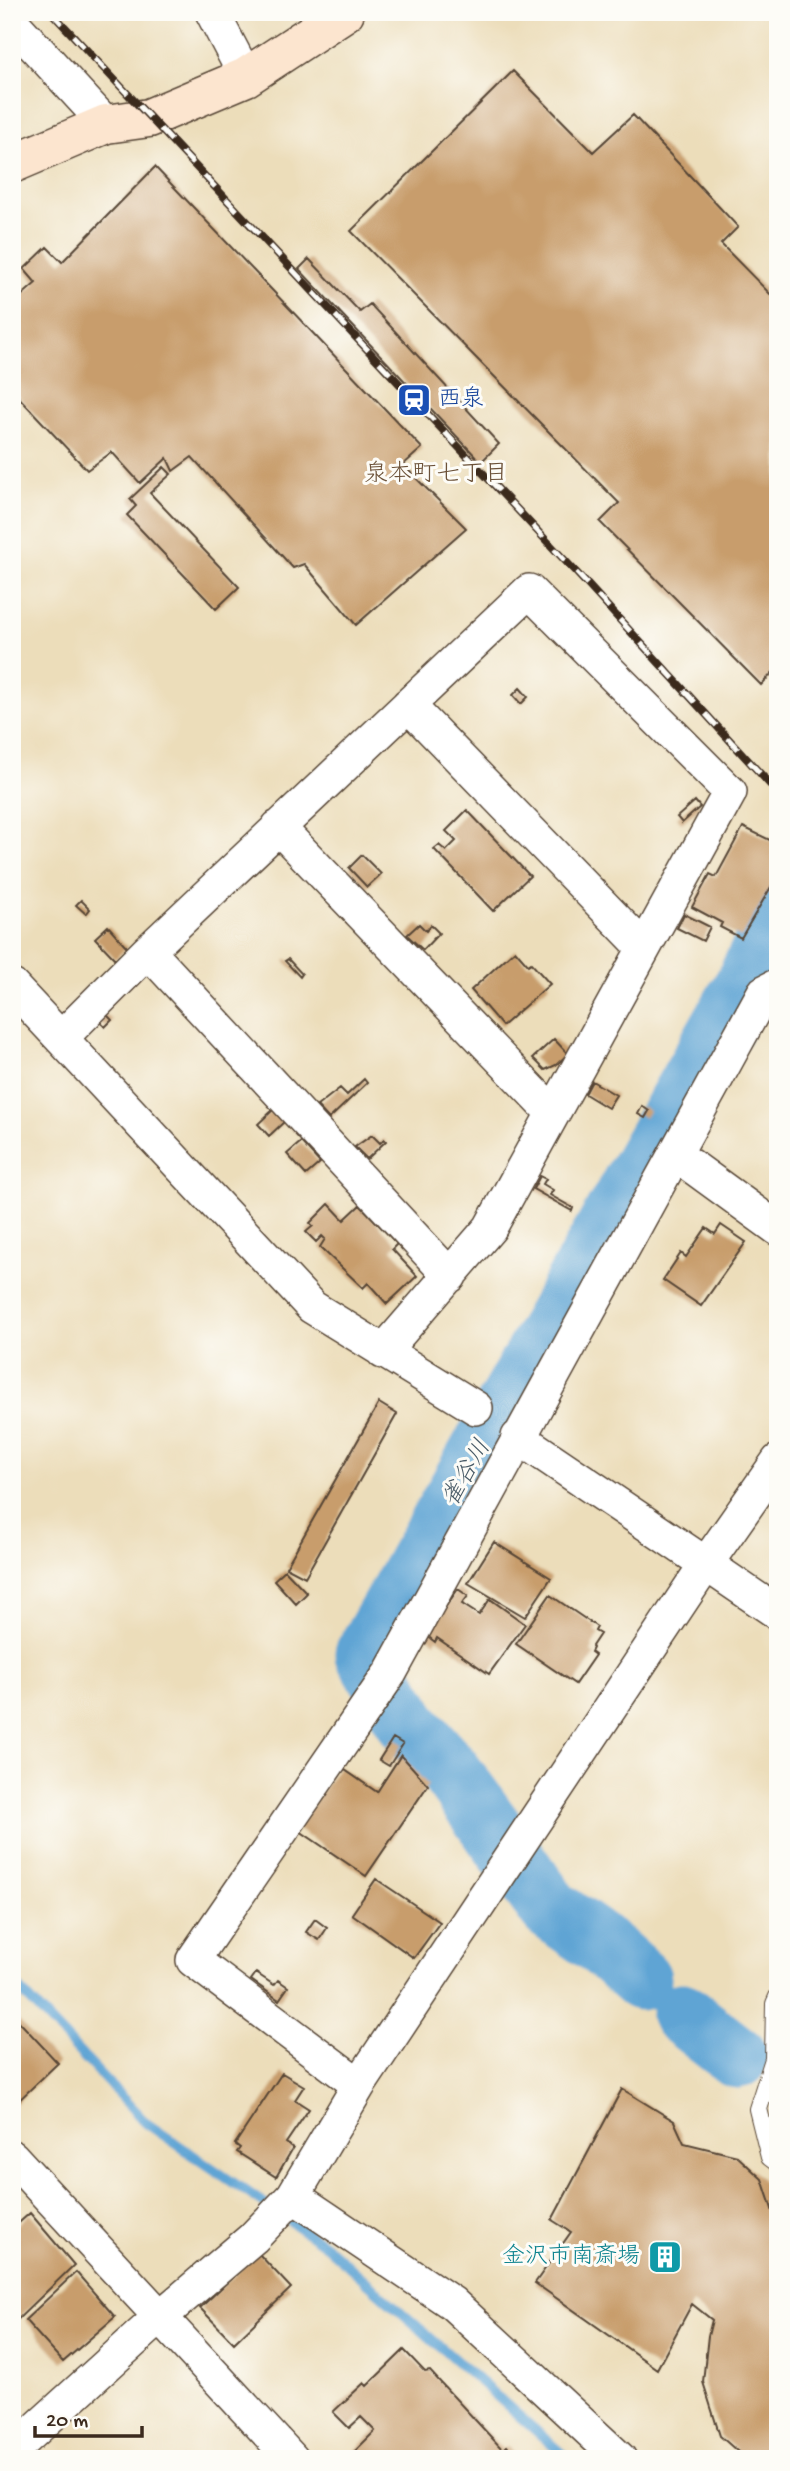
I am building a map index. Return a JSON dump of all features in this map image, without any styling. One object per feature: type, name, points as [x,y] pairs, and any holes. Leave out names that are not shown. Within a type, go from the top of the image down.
[{"type":"main road","points":[[12,164],[106,124],[149,118],[246,78],[345,12]]},
{"type":"street","points":[[212,12],[246,78]]},
{"type":"street","points":[[12,22],[106,124]]},
{"type":"street","points":[[61,1038],[148,951],[529,591],[730,792],[490,1228],[383,1352]]},
{"type":"street","points":[[408,705],[644,948]]},
{"type":"street","points":[[278,827],[553,1113]]},
{"type":"street","points":[[148,951],[450,1276]]},
{"type":"street","points":[[359,2085],[193,1960],[390,1673],[764,992],[778,985]]},
{"type":"street","points":[[12,986],[312,1307],[476,1408]]},
{"type":"street","points":[[675,1153],[778,1229]]},
{"type":"street","points":[[518,1437],[778,1613]]},
{"type":"street","points":[[12,2451],[160,2316],[253,2238],[288,2203],[359,2085],[706,1564],[778,1461]]},
{"type":"street","points":[[12,2157],[292,2459]]},
{"type":"street","points":[[288,2203],[452,2302],[620,2459]]},
{"type":"lane","points":[[778,1997],[775,2004],[774,2059],[758,2109],[771,2157],[778,2163]]},
{"type":"building","points":[[513,71],[593,152],[633,115],[738,227],[721,244],[778,302],[778,667],[761,685],[600,522],[619,503],[351,231]]},
{"type":"building","points":[[155,167],[422,448],[403,465],[466,528],[356,625],[304,564],[293,568],[192,457],[173,471],[167,458],[140,483],[112,452],[87,470],[12,390],[12,304],[36,283],[24,269],[47,247],[62,262]]},
{"type":"building","points":[[309,259],[360,312],[370,304],[499,444],[481,462],[299,269]]},
{"type":"building","points":[[164,467],[171,474],[150,493],[239,587],[216,609],[127,515],[136,506],[130,499]]},
{"type":"building","points":[[520,688],[528,697],[521,704],[513,695]]},
{"type":"building","points":[[695,801],[700,807],[682,823],[677,817]]},
{"type":"building","points":[[467,810],[530,876],[493,911],[434,849],[439,845],[446,851],[456,841],[446,831]]},
{"type":"building","points":[[743,827],[778,844],[778,875],[741,938],[720,927],[722,923],[692,907],[710,874],[716,877]]},
{"type":"building","points":[[362,855],[381,874],[367,887],[349,868]]},
{"type":"building","points":[[81,900],[90,909],[86,914],[76,905]]},
{"type":"building","points":[[684,914],[710,927],[703,941],[677,928]]},
{"type":"building","points":[[419,924],[426,931],[431,925],[439,933],[423,950],[407,935]]},
{"type":"building","points":[[108,926],[127,947],[115,959],[95,938]]},
{"type":"building","points":[[515,950],[550,984],[502,1026],[471,990]]},
{"type":"building","points":[[288,959],[302,974],[300,977],[285,961]]},
{"type":"building","points":[[106,1014],[112,1020],[105,1027],[99,1021]]},
{"type":"building","points":[[554,1039],[568,1054],[556,1065],[545,1070],[533,1058]]},
{"type":"building","points":[[364,1079],[367,1083],[329,1119],[317,1106],[340,1088],[347,1095]]},
{"type":"building","points":[[592,1081],[616,1095],[608,1108],[585,1094]]},
{"type":"building","points":[[642,1106],[649,1111],[645,1118],[638,1114]]},
{"type":"building","points":[[274,1109],[285,1121],[269,1136],[258,1124]]},
{"type":"building","points":[[372,1135],[380,1143],[384,1139],[386,1141],[367,1159],[355,1147]]},
{"type":"building","points":[[301,1142],[320,1163],[306,1175],[287,1154]]},
{"type":"building","points":[[540,1176],[546,1179],[543,1184],[553,1190],[550,1195],[573,1208],[572,1211],[533,1189]]},
{"type":"building","points":[[329,1204],[344,1220],[360,1205],[397,1244],[392,1249],[417,1276],[387,1304],[368,1283],[363,1288],[320,1247],[325,1239],[322,1236],[316,1242],[306,1232],[313,1226],[310,1223]]},
{"type":"building","points":[[721,1225],[746,1242],[701,1306],[663,1280],[681,1253],[686,1257],[706,1228],[715,1234]]},
{"type":"building","points":[[379,1403],[397,1414],[305,1577],[286,1567]]},
{"type":"building","points":[[494,1542],[551,1578],[525,1617],[468,1583]]},
{"type":"building","points":[[285,1570],[307,1593],[296,1604],[274,1580]]},
{"type":"building","points":[[458,1589],[468,1596],[462,1604],[479,1615],[490,1599],[525,1624],[489,1674],[437,1638],[435,1642],[426,1635]]},
{"type":"building","points":[[550,1595],[597,1627],[595,1631],[600,1634],[592,1646],[591,1652],[595,1655],[575,1684],[516,1644]]},
{"type":"building","points":[[393,1738],[403,1744],[389,1766],[379,1760]]},
{"type":"building","points":[[401,1755],[428,1785],[366,1876],[297,1829],[339,1766],[377,1792]]},
{"type":"building","points":[[376,1879],[440,1922],[414,1958],[352,1914]]},
{"type":"building","points":[[315,1919],[327,1928],[319,1940],[306,1932]]},
{"type":"building","points":[[256,1973],[274,1985],[278,1980],[288,1987],[279,2000],[251,1980]]},
{"type":"building","points":[[12,2014],[58,2063],[12,2107]]},
{"type":"building","points":[[282,2073],[304,2086],[295,2100],[309,2109],[286,2143],[293,2148],[276,2177],[237,2152],[240,2148],[235,2144]]},
{"type":"building","name":"金沢市南斎場","points":[[622,2089],[674,2121],[684,2143],[737,2156],[762,2179],[775,2218],[778,2218],[778,2459],[746,2459],[720,2436],[703,2382],[712,2320],[692,2304],[657,2369],[535,2283],[571,2232],[552,2220]]},
{"type":"building","points":[[30,2213],[74,2265],[12,2325],[12,2229]]},
{"type":"building","points":[[258,2253],[291,2288],[234,2343],[200,2308]]},
{"type":"building","points":[[76,2272],[115,2317],[63,2362],[25,2320]]},
{"type":"building","points":[[404,2350],[425,2372],[430,2371],[503,2450],[507,2446],[518,2459],[347,2459],[375,2431],[361,2417],[349,2428],[333,2412],[364,2383],[367,2386]]},
{"type":"waterway","name":"雀谷川","points":[[640,1979],[603,1946],[550,1909],[450,1771],[409,1724],[366,1654],[747,982],[778,918]]},
{"type":"waterway","points":[[12,1981],[146,2123],[326,2246],[568,2459]]},
{"type":"waterway","name":"雀谷川","points":[[682,2014],[737,2057]]},
{"type":"railway","points":[[51,12],[588,585],[778,793]]},
{"type":"place","name":"西泉","points":[[414,400]]},
{"type":"place","name":"金沢市南斎場","points":[[665,2257]]},
{"type":"district","name":"泉本町七丁目","points":[[436,475]]}]
